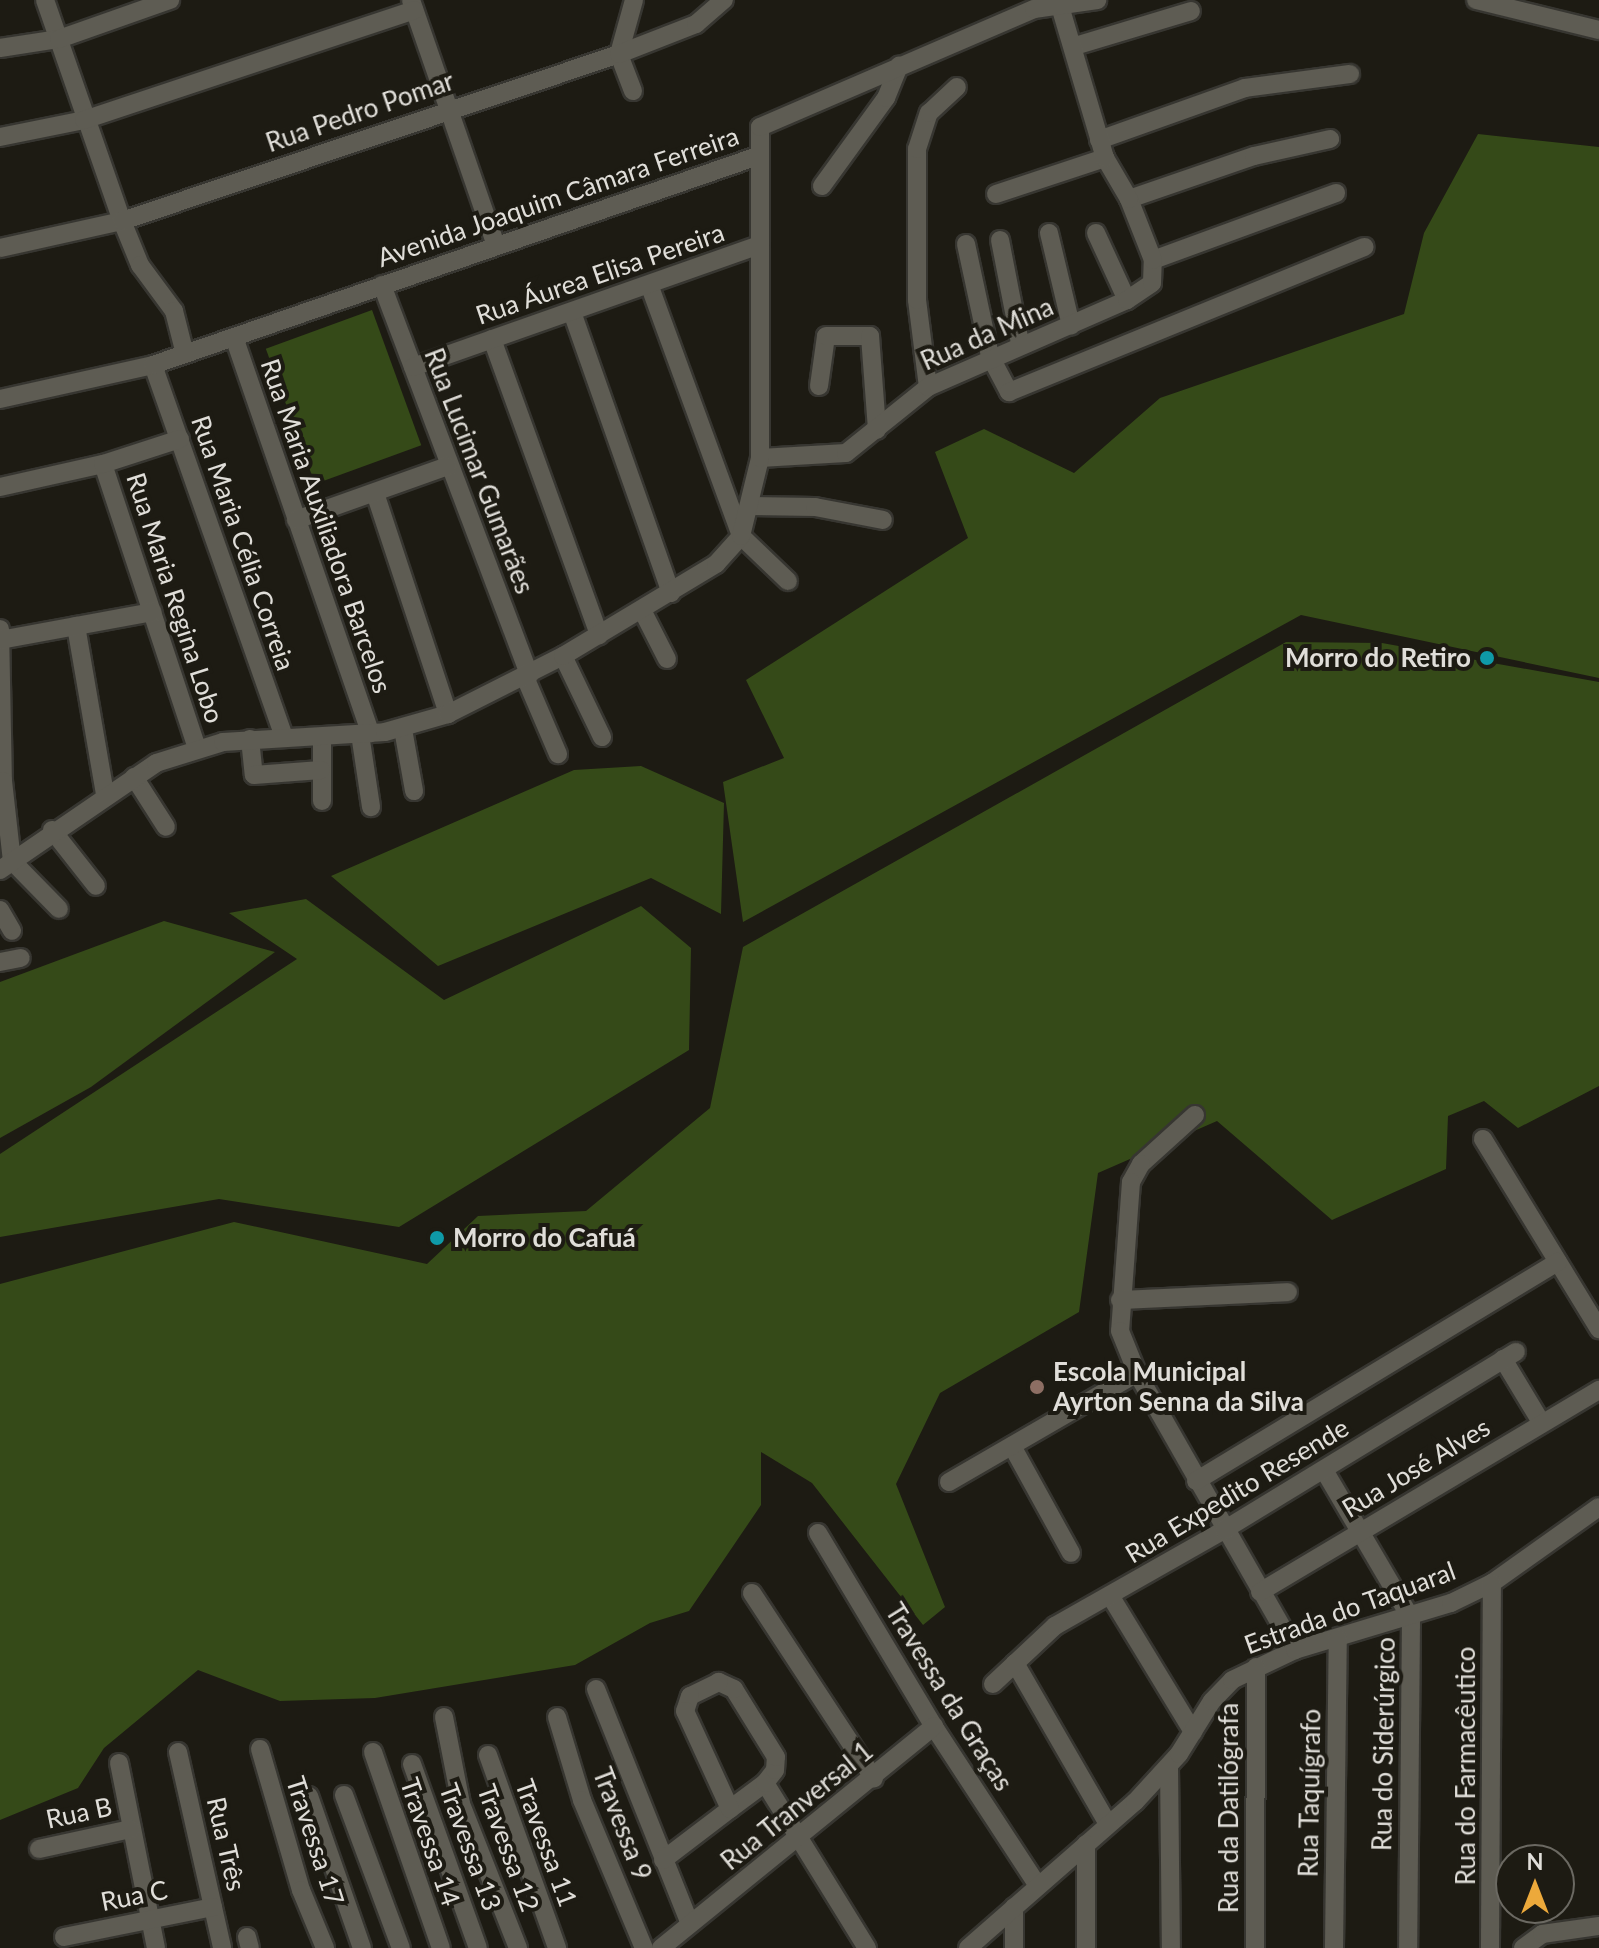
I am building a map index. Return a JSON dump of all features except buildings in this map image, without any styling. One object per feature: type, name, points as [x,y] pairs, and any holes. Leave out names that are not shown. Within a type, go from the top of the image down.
[{"type":"street","points":[[45,0],[84,120],[122,221],[140,265],[174,311],[185,354]]},
{"type":"street","points":[[0,48],[59,39],[170,0]]},
{"type":"street","points":[[633,91],[619,54],[634,0]]},
{"type":"street","name":"Rua Pedro Pomar","points":[[0,248],[122,221],[619,54],[696,24],[724,0]]},
{"type":"street","name":"Avenida Joaquim Câmara Ferreira","points":[[0,399],[153,365],[758,156],[765,122],[1034,9],[1061,9],[1097,0]]},
{"type":"street","points":[[1476,0],[1599,30]]},
{"type":"street","points":[[0,137],[84,120],[412,5],[445,110],[496,246]]},
{"type":"street","points":[[1061,9],[1075,46],[1102,149],[1129,199],[1153,260],[1336,193]]},
{"type":"street","points":[[1075,46],[1191,11]]},
{"type":"street","points":[[822,186],[886,98],[899,66]]},
{"type":"street","points":[[996,194],[1245,88],[1350,74]]},
{"type":"street","points":[[928,387],[917,300],[917,149],[929,113],[957,87]]},
{"type":"street","points":[[1129,199],[1254,156],[1330,139]]},
{"type":"street","points":[[6,866],[105,794],[134,777],[197,749],[250,739],[322,738],[403,729],[448,714],[563,656],[716,564],[741,536],[751,506],[760,458],[758,156]]},
{"type":"street","points":[[1049,233],[1071,325]]},
{"type":"street","points":[[1096,233],[1127,300]]},
{"type":"street","points":[[1000,240],[1020,343]]},
{"type":"street","points":[[966,244],[973,300],[990,356],[1007,390],[1013,392],[1365,247]]},
{"type":"street","name":"Rua Áurea Elisa Pereira","points":[[413,367],[650,287],[760,245]]},
{"type":"street","name":"Rua da Mina","points":[[760,458],[837,455],[877,430],[928,387],[990,356],[1127,300],[1152,283],[1153,260]]},
{"type":"street","name":"Rua Lucimar Gumarães","points":[[382,285],[558,754]]},
{"type":"street","points":[[650,287],[741,536],[788,581]]},
{"type":"street","points":[[572,312],[671,593]]},
{"type":"street","points":[[819,386],[826,336],[870,336],[877,430]]},
{"type":"street","name":"Rua Maria Auxiliadora Barcelos","points":[[234,337],[365,733],[371,807]]},
{"type":"street","points":[[492,339],[599,635]]},
{"type":"street","name":"Rua Maria Célia Correia","points":[[153,365],[284,738]]},
{"type":"street","points":[[0,487],[103,464],[180,439]]},
{"type":"street","name":"Rua Maria Regina Lobo","points":[[103,464],[197,749]]},
{"type":"street","points":[[296,520],[448,466]]},
{"type":"street","points":[[375,493],[448,714]]},
{"type":"street","points":[[751,506],[815,507],[883,520]]},
{"type":"street","points":[[642,610],[667,659]]},
{"type":"street","points":[[0,640],[152,612]]},
{"type":"street","points":[[76,626],[105,794]]},
{"type":"street","points":[[0,629],[6,866],[59,909]]},
{"type":"street","points":[[563,656],[602,737]]},
{"type":"street","points":[[403,729],[414,791]]},
{"type":"street","points":[[322,738],[322,801]]},
{"type":"street","points":[[250,739],[254,775],[321,770]]},
{"type":"street","points":[[134,777],[166,827]]},
{"type":"street","points":[[52,830],[96,886]]},
{"type":"street","points":[[0,910],[12,931]]},
{"type":"street","points":[[0,962],[21,958]]},
{"type":"street","points":[[1195,1115],[1141,1164],[1131,1182],[1120,1331],[1137,1373],[1196,1481],[1295,1650]]},
{"type":"street","points":[[1483,1139],[1599,1329]]},
{"type":"street","points":[[1196,1481],[1558,1262]]},
{"type":"street","points":[[1120,1300],[1288,1292]]},
{"type":"street","name":"Rua Expedito Resende","points":[[993,1684],[1055,1626],[1111,1597],[1224,1530],[1510,1355],[1541,1422]]},
{"type":"street","points":[[949,1482],[1137,1373]]},
{"type":"street","name":"Rua José Alves","points":[[1260,1592],[1599,1390]]},
{"type":"street","points":[[1012,1446],[1071,1553]]},
{"type":"street","name":"Rua do Siderúrgico","points":[[1324,1470],[1411,1618],[1408,1948]]},
{"type":"street","name":"Estrada do Taquaral","points":[[968,1948],[1169,1766],[1222,1690],[1256,1667],[1295,1650],[1411,1618],[1492,1583],[1599,1507]]},
{"type":"street","name":"Travessa da Graças","points":[[818,1533],[934,1726],[1038,1886]]},
{"type":"street","name":"Rua do Farmacêutico","points":[[1490,1948],[1492,1583]]},
{"type":"street","points":[[752,1593],[874,1779]]},
{"type":"street","points":[[1111,1597],[1193,1732]]},
{"type":"street","name":"Rua Taquígrafo","points":[[1334,1948],[1338,1638]]},
{"type":"street","points":[[1015,1663],[1108,1824]]},
{"type":"street","name":"Rua da Datilógrafa","points":[[1255,1948],[1256,1667]]},
{"type":"street","points":[[663,1860],[765,1783],[777,1764],[734,1689],[723,1682],[690,1696],[685,1719],[730,1809]]},
{"type":"street","points":[[596,1689],[690,1924]]},
{"type":"street","name":"Travessa 12","points":[[444,1717],[461,1804],[518,1948]]},
{"type":"street","name":"Travessa 9","points":[[557,1717],[597,1840],[644,1948]]},
{"type":"street","name":"Rua Tranversal 1","points":[[661,1948],[874,1779],[934,1726]]},
{"type":"street","name":"Travessa 17","points":[[260,1749],[301,1890],[325,1948]]},
{"type":"street","name":"Rua Três","points":[[178,1752],[222,1948]]},
{"type":"street","name":"Travessa 14","points":[[373,1752],[441,1948]]},
{"type":"street","name":"Travessa 11","points":[[488,1755],[557,1948]]},
{"type":"street","points":[[119,1763],[156,1948]]},
{"type":"street","name":"Travessa 13","points":[[412,1764],[478,1948]]},
{"type":"street","points":[[1169,1766],[1171,1948]]},
{"type":"street","points":[[765,1783],[797,1841],[867,1948]]},
{"type":"street","points":[[344,1795],[401,1948]]},
{"type":"street","points":[[309,1796],[362,1948]]},
{"type":"street","name":"Rua B","points":[[39,1849],[131,1829]]},
{"type":"street","points":[[1086,1844],[1086,1948]]},
{"type":"street","name":"Rua C","points":[[64,1937],[213,1907]]},
{"type":"street","points":[[1014,1907],[1014,1948]]},
{"type":"street","points":[[1523,1948],[1542,1934],[1599,1926]]},
{"type":"green space","points":[[1478,134],[1599,147],[1599,678],[1301,615],[743,922],[723,782],[784,758],[746,680],[968,538],[935,452],[984,429],[1074,473],[1160,398],[1404,314],[1424,233]]},
{"type":"green space","points":[[372,310],[421,445],[315,484],[266,349]]},
{"type":"green space","points":[[1286,642],[1382,643],[1599,682],[1599,1086],[1518,1128],[1484,1101],[1448,1116],[1446,1169],[1332,1220],[1217,1121],[1098,1173],[1079,1312],[940,1393],[896,1484],[945,1607],[923,1625],[812,1483],[761,1452],[761,1505],[689,1611],[650,1623],[575,1665],[375,1698],[280,1701],[198,1670],[104,1748],[78,1788],[0,1820],[0,1284],[234,1222],[427,1264],[478,1216],[586,1211],[710,1108],[743,947]]},
{"type":"green space","points":[[641,766],[724,803],[721,914],[651,878],[438,966],[331,876],[574,770]]},
{"type":"green space","points":[[306,899],[444,1000],[641,906],[691,948],[689,1050],[399,1227],[219,1199],[0,1237],[0,1154],[297,959],[229,913]]},
{"type":"green space","points":[[164,921],[275,952],[91,1087],[0,1138],[0,982]]},
{"type":"place","name":"Morro do Retiro","points":[[1487,658]]},
{"type":"place","name":"Morro do Cafuá","points":[[437,1238]]},
{"type":"place","name":"Escola Municipal Ayrton Senna da Silva","points":[[1037,1387]]}]
